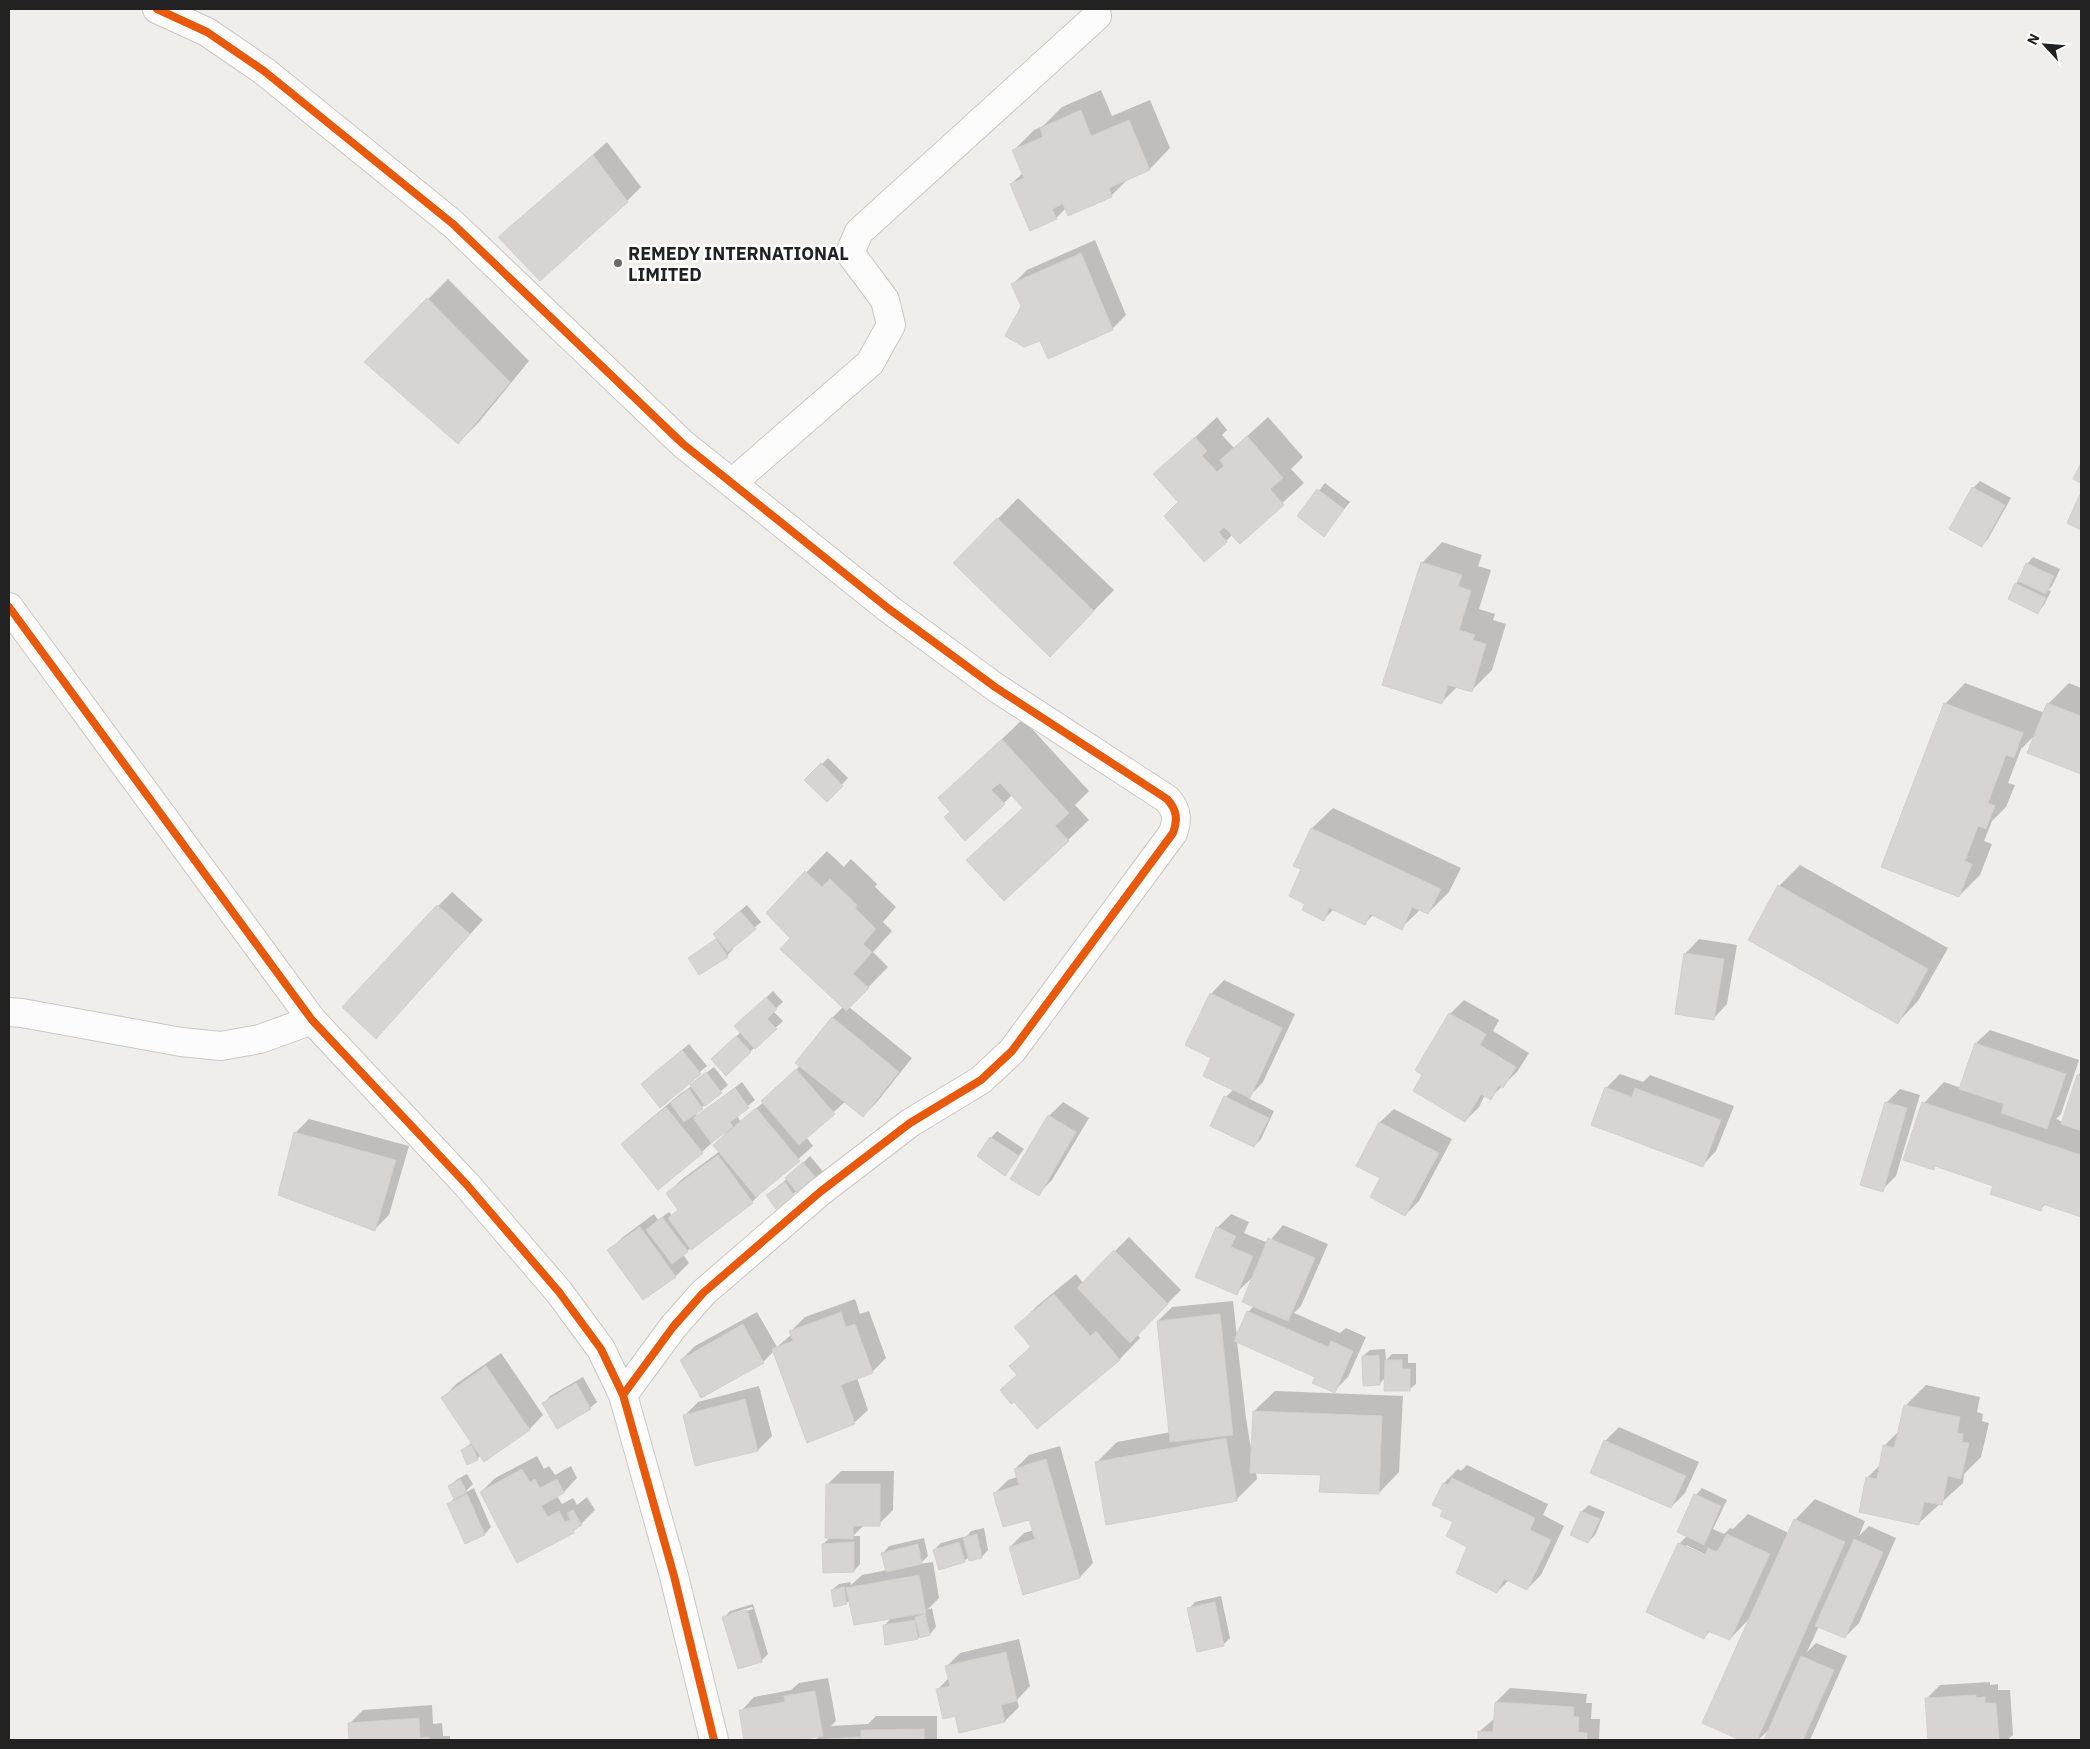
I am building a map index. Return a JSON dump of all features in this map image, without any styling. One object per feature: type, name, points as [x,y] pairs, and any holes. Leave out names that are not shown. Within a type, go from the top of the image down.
[{"type":"street","points":[[157,9],[207,32],[264,71],[453,224],[683,444],[890,609],[995,688],[1167,799],[1174,806],[1177,820],[1174,833],[1012,1051],[981,1080],[910,1123],[820,1192],[703,1293],[673,1327],[623,1395]]},
{"type":"street","points":[[732,483],[870,363],[891,326],[885,300],[850,253],[859,232],[1098,16]]},
{"type":"street","points":[[9,607],[312,1020],[467,1185],[560,1292],[601,1348],[623,1395],[674,1576],[714,1740]]},
{"type":"street","points":[[9,1012],[181,1042],[221,1046],[260,1039],[312,1020]]},
{"type":"building","points":[[1081,110],[1091,136],[1129,120],[1150,170],[1109,188],[1112,197],[1068,216],[1063,204],[1052,209],[1057,219],[1030,231],[1010,184],[1024,178],[1012,150],[1043,137],[1040,128]]},
{"type":"building","points":[[593,155],[628,202],[540,281],[498,237]]},
{"type":"building","points":[[1081,253],[1113,330],[1048,359],[1040,341],[1024,347],[1005,336],[1021,306],[1011,284]]},
{"type":"building","points":[[427,298],[510,382],[458,444],[364,362]]},
{"type":"building","points":[[1247,436],[1283,478],[1270,489],[1284,505],[1240,544],[1224,527],[1219,532],[1227,542],[1204,562],[1164,516],[1178,502],[1153,474],[1195,437],[1207,451],[1202,456],[1217,472],[1224,466],[1220,460]]},
{"type":"building","points":[[2081,463],[2081,483],[2073,479]]},
{"type":"building","points":[[1972,487],[2005,505],[1982,547],[1949,529]]},
{"type":"building","points":[[1317,489],[1344,509],[1324,537],[1297,516]]},
{"type":"building","points":[[2081,492],[2081,530],[2067,523]]},
{"type":"building","points":[[997,518],[1094,611],[1050,657],[953,563]]},
{"type":"building","points":[[1421,562],[1462,575],[1458,586],[1471,591],[1459,630],[1475,635],[1473,640],[1486,644],[1472,692],[1448,685],[1442,704],[1382,685]]},
{"type":"building","points":[[2026,563],[2054,576],[2046,594],[2018,581]]},
{"type":"building","points":[[2015,583],[2046,598],[2038,614],[2008,599]]},
{"type":"building","points":[[1944,703],[2023,733],[2014,758],[2006,755],[1988,803],[1995,806],[1986,829],[1978,826],[1965,861],[1972,864],[1959,897],[1881,867]]},
{"type":"building","points":[[2047,703],[2081,716],[2081,774],[2027,753]]},
{"type":"building","points":[[1002,739],[1069,813],[1055,826],[1069,841],[1004,901],[966,860],[1023,808],[1000,783],[991,790],[1005,804],[965,841],[944,817],[950,812],[938,798]]},
{"type":"building","points":[[821,763],[843,786],[827,802],[804,780]]},
{"type":"building","points":[[1311,828],[1441,889],[1428,914],[1412,907],[1402,930],[1370,914],[1365,925],[1329,908],[1324,921],[1302,910],[1305,904],[1289,896],[1301,869],[1293,866]]},
{"type":"building","points":[[805,871],[822,887],[830,879],[857,905],[855,908],[876,929],[863,944],[872,952],[853,974],[869,988],[846,1011],[780,949],[790,938],[766,913]]},
{"type":"building","points":[[1778,885],[1928,969],[1898,1024],[1748,940]]},
{"type":"building","points":[[437,905],[470,934],[376,1039],[342,1007]]},
{"type":"building","points":[[740,911],[756,929],[728,952],[713,934]]},
{"type":"building","points":[[716,939],[728,957],[699,975],[688,958]]},
{"type":"building","points":[[1684,953],[1724,959],[1714,1020],[1675,1014]]},
{"type":"building","points":[[1210,993],[1282,1028],[1250,1098],[1203,1076],[1211,1058],[1185,1045]]},
{"type":"building","points":[[766,997],[777,1009],[767,1019],[777,1029],[755,1049],[734,1026]]},
{"type":"building","points":[[1449,1013],[1486,1034],[1480,1045],[1516,1067],[1503,1088],[1499,1085],[1491,1100],[1481,1094],[1465,1122],[1413,1091],[1422,1075],[1415,1070]]},
{"type":"building","points":[[832,1017],[899,1072],[863,1117],[795,1063]]},
{"type":"building","points":[[736,1036],[751,1052],[726,1076],[711,1059]]},
{"type":"building","points":[[1975,1043],[2066,1074],[2047,1129],[2001,1113],[2004,1104],[1959,1089]]},
{"type":"building","points":[[682,1050],[701,1074],[660,1108],[641,1084]]},
{"type":"building","points":[[796,1069],[835,1114],[799,1145],[761,1101]]},
{"type":"building","points":[[706,1072],[722,1093],[705,1106],[690,1085]]},
{"type":"building","points":[[2077,1075],[2081,1076],[2081,1131],[2061,1124]]},
{"type":"building","points":[[1605,1087],[1632,1097],[1635,1088],[1721,1120],[1703,1167],[1591,1125]]},
{"type":"building","points":[[735,1088],[749,1108],[730,1122],[733,1127],[711,1143],[693,1118]]},
{"type":"building","points":[[689,1089],[703,1109],[684,1122],[670,1103]]},
{"type":"building","points":[[1224,1096],[1269,1118],[1254,1147],[1210,1126]]},
{"type":"building","points":[[1885,1102],[1907,1108],[1883,1192],[1860,1185]]},
{"type":"building","points":[[1922,1102],[2081,1155],[2081,1217],[2043,1204],[2041,1211],[1990,1194],[1993,1186],[1935,1166],[1934,1170],[1903,1160]]},
{"type":"building","points":[[666,1107],[703,1153],[658,1190],[621,1144]]},
{"type":"building","points":[[756,1108],[800,1161],[756,1197],[713,1145]]},
{"type":"building","points":[[1048,1115],[1076,1132],[1039,1196],[1010,1179]]},
{"type":"building","points":[[1379,1122],[1439,1153],[1405,1216],[1370,1197],[1380,1178],[1356,1166]]},
{"type":"building","points":[[294,1132],[396,1160],[375,1231],[278,1195]]},
{"type":"building","points":[[990,1137],[1019,1156],[1005,1176],[977,1156]]},
{"type":"building","points":[[718,1155],[753,1203],[691,1250],[668,1218],[678,1210],[666,1193]]},
{"type":"building","points":[[803,1162],[820,1183],[802,1198],[785,1178]]},
{"type":"building","points":[[785,1182],[794,1196],[776,1209],[766,1195]]},
{"type":"building","points":[[662,1217],[688,1252],[672,1264],[646,1230]]},
{"type":"building","points":[[640,1227],[676,1277],[643,1300],[607,1250]]},
{"type":"building","points":[[1216,1227],[1236,1236],[1231,1247],[1253,1256],[1237,1295],[1195,1277]]},
{"type":"building","points":[[1268,1238],[1315,1258],[1288,1321],[1242,1302]]},
{"type":"building","points":[[1114,1250],[1168,1304],[1130,1343],[1077,1288]]},
{"type":"building","points":[[1054,1294],[1090,1336],[1096,1331],[1120,1360],[1037,1429],[1014,1402],[1011,1404],[1000,1390],[1017,1375],[1009,1366],[1031,1347],[1014,1327]]},
{"type":"building","points":[[1247,1311],[1328,1347],[1331,1341],[1353,1351],[1335,1393],[1312,1383],[1315,1377],[1234,1341]]},
{"type":"building","points":[[841,1312],[846,1327],[855,1324],[873,1373],[841,1385],[855,1424],[807,1443],[772,1349],[793,1341],[789,1331]]},
{"type":"building","points":[[1220,1314],[1233,1435],[1170,1442],[1157,1321]]},
{"type":"building","points":[[743,1324],[764,1363],[701,1398],[680,1360]]},
{"type":"building","points":[[1379,1355],[1380,1385],[1363,1386],[1362,1356]]},
{"type":"building","points":[[1385,1360],[1402,1360],[1402,1369],[1410,1369],[1410,1391],[1384,1391]]},
{"type":"building","points":[[486,1366],[530,1430],[484,1462],[441,1398]]},
{"type":"building","points":[[576,1383],[591,1409],[557,1429],[542,1403]]},
{"type":"building","points":[[745,1399],[758,1451],[695,1466],[683,1415]]},
{"type":"building","points":[[1904,1405],[1960,1417],[1957,1433],[1963,1434],[1962,1442],[1969,1443],[1961,1479],[1948,1476],[1942,1505],[1924,1502],[1919,1525],[1859,1512],[1866,1477],[1877,1479],[1883,1445],[1894,1448]]},
{"type":"building","points":[[1253,1411],[1382,1416],[1379,1494],[1319,1492],[1321,1475],[1250,1473]]},
{"type":"building","points":[[1226,1438],[1237,1501],[1106,1525],[1095,1462]]},
{"type":"building","points":[[1604,1440],[1686,1476],[1671,1508],[1590,1473]]},
{"type":"building","points":[[472,1445],[478,1460],[467,1465],[461,1450]]},
{"type":"building","points":[[1046,1459],[1080,1578],[1023,1595],[1009,1547],[1035,1539],[1029,1520],[1003,1527],[993,1493],[1019,1485],[1014,1469]]},
{"type":"building","points":[[522,1469],[530,1482],[535,1479],[540,1488],[557,1479],[564,1493],[541,1506],[548,1517],[559,1511],[565,1522],[570,1520],[567,1513],[573,1510],[582,1525],[573,1530],[574,1533],[517,1563],[480,1492]]},
{"type":"building","points":[[1452,1478],[1535,1518],[1530,1530],[1551,1540],[1527,1590],[1504,1579],[1497,1593],[1456,1573],[1467,1547],[1446,1536],[1453,1522],[1440,1516],[1443,1510],[1432,1505],[1443,1483],[1448,1485]]},
{"type":"building","points":[[460,1479],[467,1492],[454,1499],[448,1486]]},
{"type":"building","points":[[826,1484],[880,1484],[880,1526],[853,1526],[853,1539],[825,1538]]},
{"type":"building","points":[[467,1494],[485,1535],[465,1544],[447,1504]]},
{"type":"building","points":[[1694,1494],[1721,1506],[1704,1545],[1677,1532]]},
{"type":"building","points":[[1581,1511],[1600,1519],[1588,1543],[1570,1535]]},
{"type":"building","points":[[1794,1519],[1845,1542],[1757,1740],[1740,1740],[1702,1723]]},
{"type":"building","points":[[977,1534],[982,1558],[969,1561],[963,1538]]},
{"type":"building","points":[[1727,1534],[1770,1554],[1730,1640],[1708,1631],[1704,1639],[1646,1612],[1678,1543],[1705,1555],[1708,1548],[1717,1552]]},
{"type":"building","points":[[1854,1539],[1883,1552],[1845,1638],[1815,1626]]},
{"type":"building","points":[[854,1542],[854,1572],[823,1573],[822,1544]]},
{"type":"building","points":[[959,1542],[965,1562],[939,1570],[933,1550]]},
{"type":"building","points":[[918,1544],[922,1564],[886,1572],[881,1553]]},
{"type":"building","points":[[919,1575],[926,1613],[854,1625],[846,1588]]},
{"type":"building","points":[[844,1587],[847,1604],[834,1607],[831,1590]]},
{"type":"building","points":[[1215,1602],[1224,1646],[1197,1652],[1187,1608]]},
{"type":"building","points":[[747,1610],[762,1662],[738,1669],[722,1617]]},
{"type":"building","points":[[925,1614],[930,1635],[920,1638],[915,1617]]},
{"type":"building","points":[[915,1620],[918,1639],[885,1645],[883,1625]]},
{"type":"building","points":[[1006,1652],[1017,1701],[1001,1705],[1005,1722],[959,1733],[955,1716],[943,1719],[936,1689],[950,1686],[945,1666]]},
{"type":"building","points":[[1801,1656],[1834,1670],[1803,1740],[1764,1740]]},
{"type":"building","points":[[815,1691],[823,1736],[798,1740],[744,1740],[739,1710],[785,1702],[784,1696]]},
{"type":"building","points":[[1976,1695],[1976,1698],[1985,1697],[1985,1703],[1996,1703],[1999,1740],[1928,1740],[1925,1698]]},
{"type":"building","points":[[1495,1702],[1574,1707],[1573,1716],[1579,1717],[1578,1732],[1587,1733],[1587,1740],[1478,1740],[1478,1731],[1493,1732]]},
{"type":"building","points":[[419,1718],[420,1738],[429,1737],[429,1740],[349,1740],[348,1723]]},
{"type":"building","points":[[924,1729],[924,1740],[861,1740],[861,1730]]},
{"type":"building","points":[[860,1737],[860,1740],[813,1740]]},
{"type":"cycle path","points":[[157,9],[207,32],[264,71],[453,224],[683,444],[889,609],[995,687],[1167,799],[1175,811],[1176,823],[1173,833],[1012,1051],[981,1080],[910,1123],[820,1192],[703,1293],[673,1327],[623,1395]]},
{"type":"cycle path","points":[[9,607],[312,1020],[467,1185],[559,1292],[601,1349],[623,1395],[674,1576],[714,1740]]},
{"type":"place","name":"REMEDY INTERNATIONAL LIMITED","points":[[618,263]]}]
